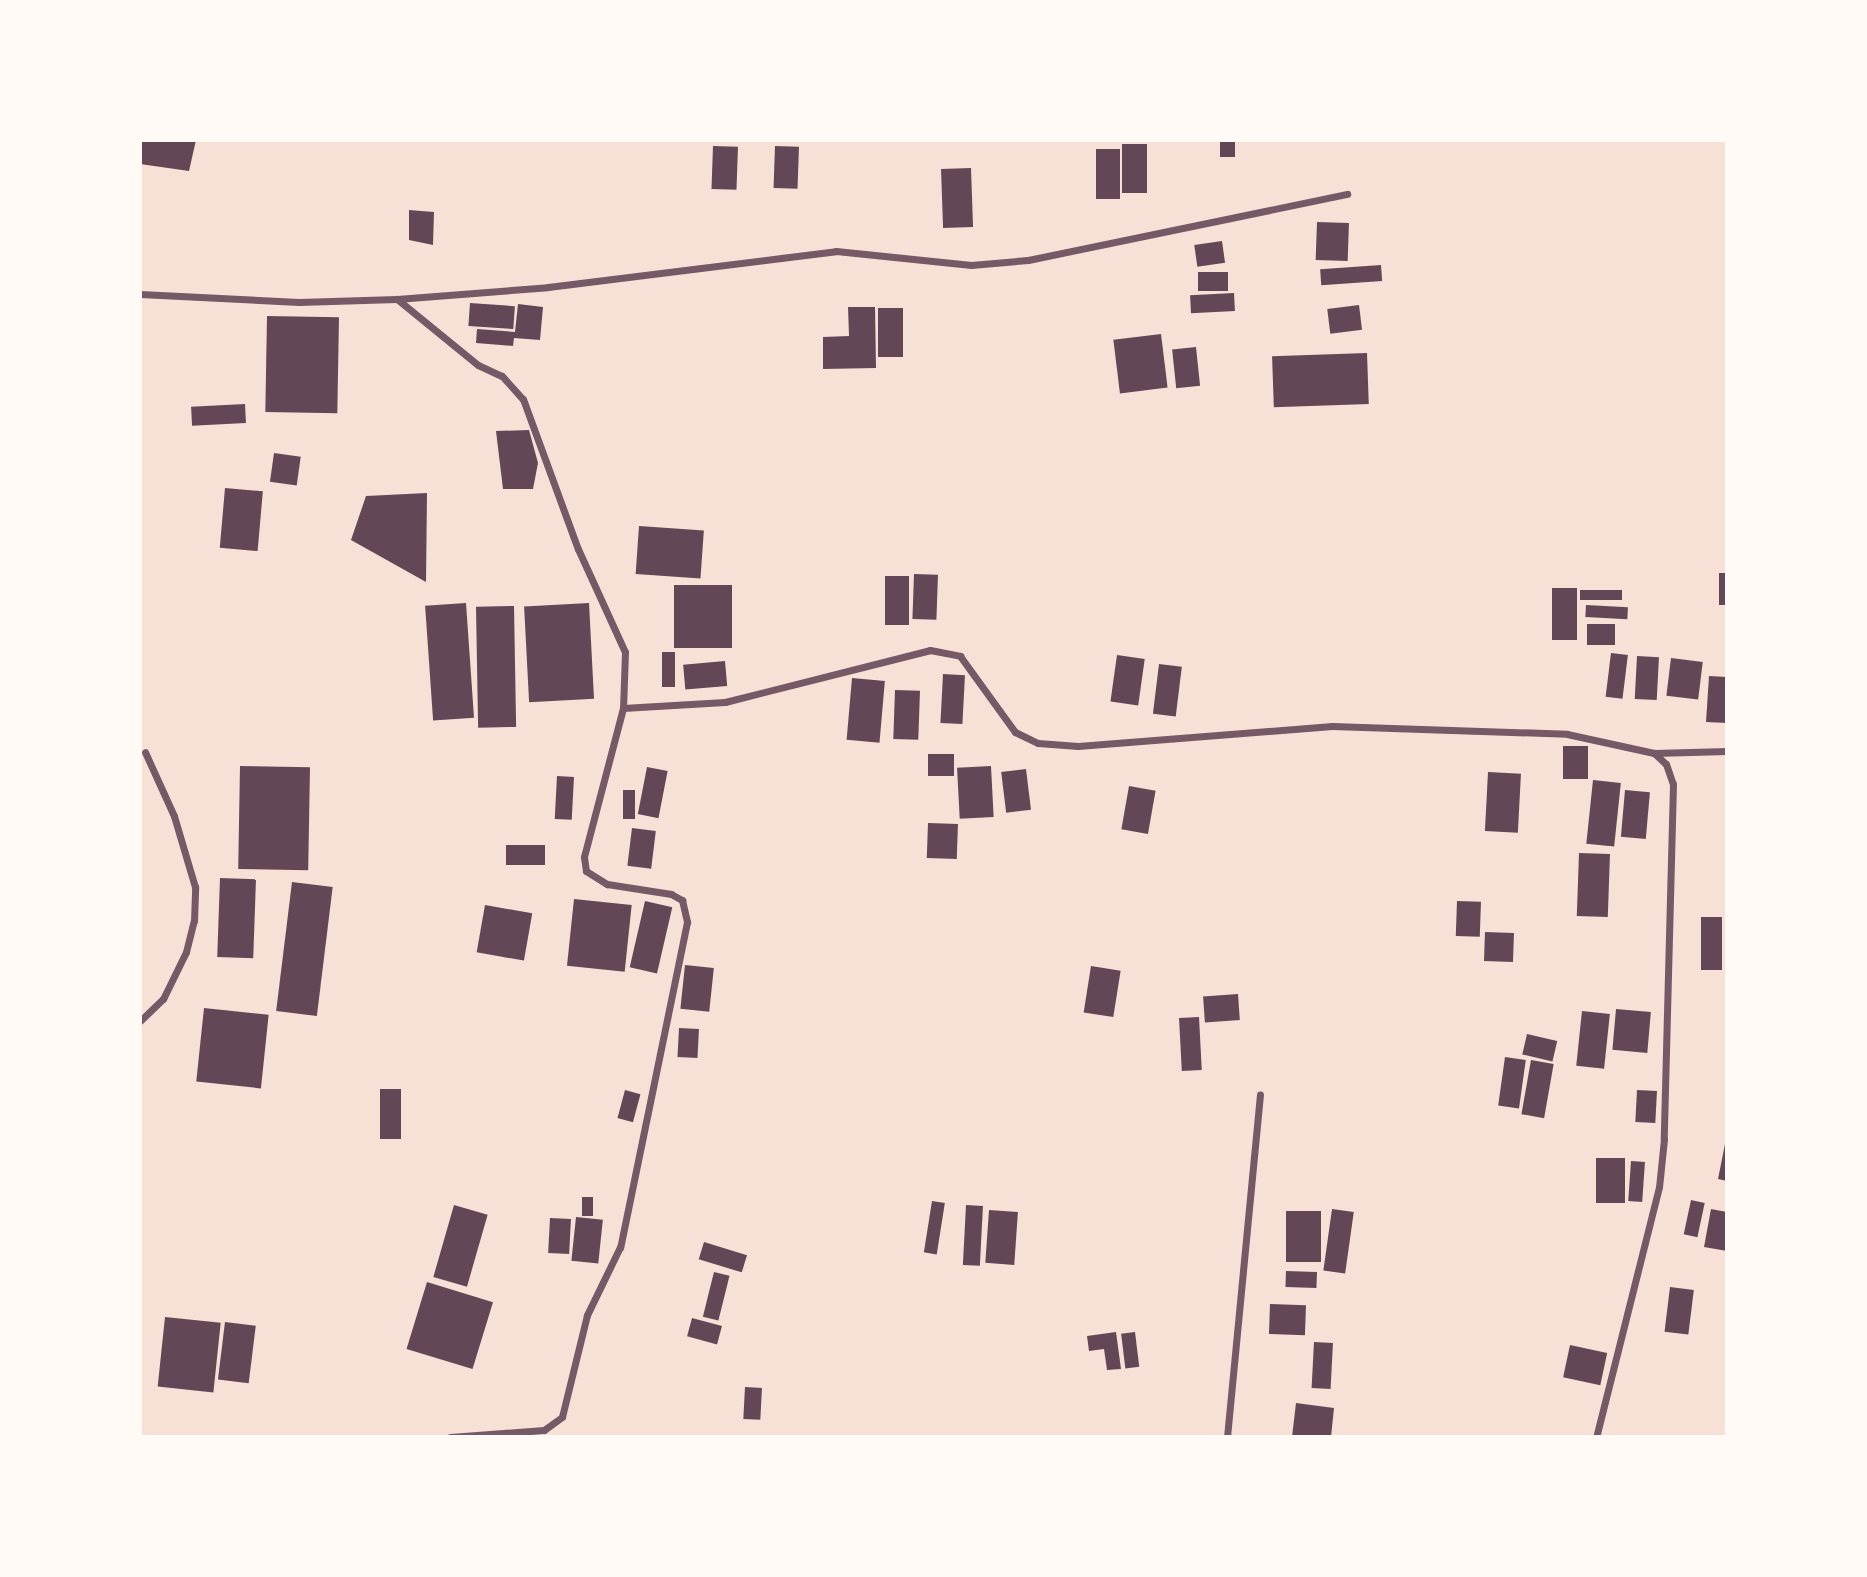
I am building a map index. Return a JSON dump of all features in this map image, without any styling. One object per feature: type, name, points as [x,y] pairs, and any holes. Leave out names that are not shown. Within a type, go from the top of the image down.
[{"type":"street","points":[[140,294],[299,302],[397,299],[617,279],[800,253],[836,251],[971,265],[1028,260],[1347,194]]},
{"type":"street","points":[[397,299],[478,365],[502,376],[523,399],[578,549],[625,652],[624,708],[584,857],[586,871],[607,884],[671,894],[682,900],[687,922],[620,1247],[587,1315],[568,1404],[554,1425],[537,1431],[450,1437]]},
{"type":"street","points":[[624,708],[724,702],[930,650],[960,656],[1015,732],[1038,743],[1078,746],[1332,726],[1567,734],[1633,745],[1654,753],[1666,764],[1673,784],[1664,1139],[1659,1187],[1596,1437]]},
{"type":"street","points":[[1654,753],[1727,751]]},
{"type":"street","points":[[140,1021],[163,999],[186,952],[194,921],[195,887],[174,816],[145,752]]},
{"type":"street","points":[[1227,1437],[1260,1095]]},
{"type":"building","points":[[140,140],[196,140],[189,171],[140,164]]},
{"type":"building","points":[[1220,140],[1235,140],[1235,157],[1220,157]]},
{"type":"building","points":[[1122,144],[1147,144],[1147,193],[1122,193]]},
{"type":"building","points":[[713,146],[738,147],[736,190],[711,189]]},
{"type":"building","points":[[775,146],[799,147],[798,189],[774,188]]},
{"type":"building","points":[[1096,149],[1120,149],[1120,199],[1096,199]]},
{"type":"building","points":[[971,168],[973,227],[943,228],[941,169]]},
{"type":"building","points":[[409,210],[434,212],[433,245],[409,240]]},
{"type":"building","points":[[1317,222],[1349,223],[1348,261],[1316,260]]},
{"type":"building","points":[[1222,241],[1225,263],[1197,267],[1194,245]]},
{"type":"building","points":[[1381,265],[1382,281],[1321,285],[1320,269]]},
{"type":"building","points":[[1198,272],[1228,272],[1228,291],[1198,291]]},
{"type":"building","points":[[1234,293],[1235,311],[1191,313],[1190,295]]},
{"type":"building","points":[[470,303],[515,306],[513,329],[468,326]]},
{"type":"building","points":[[518,304],[543,307],[540,340],[514,338],[513,346],[476,343],[477,329],[515,332]]},
{"type":"building","points":[[1359,305],[1362,330],[1330,334],[1327,309]]},
{"type":"building","points":[[848,307],[875,307],[876,368],[823,369],[823,337],[849,336]]},
{"type":"building","points":[[878,308],[903,308],[903,357],[878,357]]},
{"type":"building","points":[[267,316],[339,317],[337,413],[265,412]]},
{"type":"building","points":[[1161,334],[1168,388],[1120,393],[1113,340]]},
{"type":"building","points":[[1196,347],[1200,386],[1176,388],[1172,350]]},
{"type":"building","points":[[1367,353],[1369,404],[1274,407],[1272,356]]},
{"type":"building","points":[[245,404],[246,423],[192,426],[191,407]]},
{"type":"building","points":[[529,430],[538,463],[533,489],[503,489],[496,431]]},
{"type":"building","points":[[274,453],[301,457],[297,485],[270,482]]},
{"type":"building","points":[[225,488],[263,491],[258,551],[220,548]]},
{"type":"building","points":[[427,493],[426,582],[351,540],[366,496]]},
{"type":"building","points":[[639,526],[704,531],[700,578],[636,574]]},
{"type":"building","points":[[1719,573],[1727,573],[1727,605],[1719,605]]},
{"type":"building","points":[[914,574],[938,575],[936,620],[912,619]]},
{"type":"building","points":[[885,576],[909,576],[909,625],[885,625]]},
{"type":"building","points":[[674,585],[732,585],[732,648],[674,648]]},
{"type":"building","points":[[1552,588],[1577,588],[1577,640],[1552,640]]},
{"type":"building","points":[[1580,590],[1622,590],[1622,600],[1580,600]]},
{"type":"building","points":[[466,603],[474,718],[433,721],[425,606]]},
{"type":"building","points":[[589,603],[594,699],[529,702],[524,606]]},
{"type":"building","points":[[1586,605],[1628,607],[1627,619],[1585,617]]},
{"type":"building","points":[[514,606],[516,727],[478,728],[476,607]]},
{"type":"building","points":[[1587,624],[1615,624],[1615,645],[1587,645]]},
{"type":"building","points":[[662,652],[675,652],[675,687],[662,687]]},
{"type":"building","points":[[1611,653],[1628,655],[1623,699],[1606,697]]},
{"type":"building","points":[[1117,655],[1145,659],[1138,705],[1110,702]]},
{"type":"building","points":[[1637,656],[1659,657],[1657,700],[1635,699]]},
{"type":"building","points":[[1671,658],[1703,662],[1698,700],[1666,696]]},
{"type":"building","points":[[725,661],[727,686],[685,690],[683,665]]},
{"type":"building","points":[[1159,664],[1182,667],[1176,716],[1153,714]]},
{"type":"building","points":[[943,674],[965,675],[962,724],[940,723]]},
{"type":"building","points":[[1709,676],[1727,677],[1727,723],[1706,722]]},
{"type":"building","points":[[852,678],[885,681],[879,743],[847,740]]},
{"type":"building","points":[[895,690],[920,691],[918,740],[893,739]]},
{"type":"building","points":[[1563,746],[1588,746],[1588,779],[1563,779]]},
{"type":"building","points":[[928,754],[954,754],[954,776],[928,776]]},
{"type":"building","points":[[240,766],[310,767],[308,870],[238,869]]},
{"type":"building","points":[[991,766],[994,817],[960,819],[957,768]]},
{"type":"building","points":[[647,767],[668,771],[658,818],[638,814]]},
{"type":"building","points":[[1026,769],[1031,810],[1006,813],[1001,772]]},
{"type":"building","points":[[1488,772],[1521,774],[1518,833],[1485,831]]},
{"type":"building","points":[[557,776],[574,777],[572,820],[555,819]]},
{"type":"building","points":[[1593,780],[1621,783],[1614,847],[1586,844]]},
{"type":"building","points":[[1129,786],[1156,791],[1148,834],[1121,829]]},
{"type":"building","points":[[623,790],[635,790],[635,819],[623,819]]},
{"type":"building","points":[[1625,790],[1650,792],[1646,839],[1621,837]]},
{"type":"building","points":[[928,823],[958,824],[957,859],[927,858]]},
{"type":"building","points":[[632,828],[656,831],[651,869],[627,866]]},
{"type":"building","points":[[506,845],[545,845],[545,865],[506,865]]},
{"type":"building","points":[[1579,853],[1610,854],[1608,917],[1577,916]]},
{"type":"building","points":[[220,878],[256,879],[253,958],[217,957]]},
{"type":"building","points":[[292,882],[333,887],[317,1016],[276,1011]]},
{"type":"building","points":[[574,899],[632,905],[625,972],[567,966]]},
{"type":"building","points":[[645,901],[672,907],[657,974],[630,967]]},
{"type":"building","points":[[1457,901],[1481,902],[1480,937],[1456,936]]},
{"type":"building","points":[[485,905],[532,913],[524,961],[477,952]]},
{"type":"building","points":[[1701,917],[1722,917],[1722,970],[1701,970]]},
{"type":"building","points":[[1485,932],[1514,933],[1513,962],[1484,961]]},
{"type":"building","points":[[685,965],[714,968],[709,1012],[680,1009]]},
{"type":"building","points":[[1091,966],[1121,971],[1113,1017],[1084,1012]]},
{"type":"building","points":[[1238,994],[1240,1020],[1205,1022],[1203,996]]},
{"type":"building","points":[[204,1008],[269,1015],[261,1088],[196,1082]]},
{"type":"building","points":[[1616,1009],[1651,1012],[1647,1053],[1612,1050]]},
{"type":"building","points":[[1582,1011],[1610,1014],[1604,1069],[1576,1066]]},
{"type":"building","points":[[1199,1017],[1202,1070],[1182,1071],[1179,1018]]},
{"type":"building","points":[[679,1028],[699,1029],[697,1058],[677,1057]]},
{"type":"building","points":[[1527,1034],[1557,1041],[1552,1061],[1522,1054]]},
{"type":"building","points":[[1505,1057],[1526,1060],[1519,1108],[1498,1106]]},
{"type":"building","points":[[1531,1060],[1554,1064],[1544,1118],[1521,1114]]},
{"type":"building","points":[[380,1089],[401,1089],[401,1139],[380,1139]]},
{"type":"building","points":[[625,1090],[640,1094],[633,1122],[617,1118]]},
{"type":"building","points":[[1637,1090],[1657,1091],[1655,1123],[1635,1122]]},
{"type":"building","points":[[1727,1134],[1727,1181],[1718,1179]]},
{"type":"building","points":[[1596,1158],[1625,1158],[1625,1203],[1596,1203]]},
{"type":"building","points":[[1631,1161],[1645,1162],[1642,1202],[1628,1201]]},
{"type":"building","points":[[582,1197],[593,1197],[593,1216],[582,1216]]},
{"type":"building","points":[[1691,1200],[1705,1203],[1697,1237],[1684,1234]]},
{"type":"building","points":[[932,1201],[945,1203],[937,1254],[924,1252]]},
{"type":"building","points":[[454,1205],[488,1215],[467,1287],[433,1277]]},
{"type":"building","points":[[966,1205],[983,1206],[980,1266],[963,1265]]},
{"type":"building","points":[[1332,1209],[1354,1212],[1345,1273],[1323,1270]]},
{"type":"building","points":[[1711,1209],[1727,1212],[1727,1251],[1704,1247]]},
{"type":"building","points":[[989,1210],[1018,1212],[1014,1265],[985,1263]]},
{"type":"building","points":[[1286,1211],[1321,1211],[1321,1262],[1286,1262]]},
{"type":"building","points":[[576,1217],[603,1220],[598,1264],[571,1261]]},
{"type":"building","points":[[550,1218],[571,1219],[569,1254],[548,1253]]},
{"type":"building","points":[[704,1242],[747,1255],[742,1272],[699,1259]]},
{"type":"building","points":[[1286,1271],[1317,1272],[1316,1288],[1285,1287]]},
{"type":"building","points":[[714,1272],[730,1276],[718,1321],[703,1317]]},
{"type":"building","points":[[427,1282],[493,1302],[473,1369],[407,1349]]},
{"type":"building","points":[[1670,1287],[1694,1290],[1688,1335],[1665,1332]]},
{"type":"building","points":[[1270,1304],[1306,1305],[1305,1335],[1269,1334]]},
{"type":"building","points":[[165,1317],[221,1323],[213,1392],[158,1387]]},
{"type":"building","points":[[692,1318],[722,1326],[717,1344],[687,1336]]},
{"type":"building","points":[[225,1322],[256,1326],[249,1383],[218,1380]]},
{"type":"building","points":[[1116,1332],[1121,1369],[1107,1370],[1104,1349],[1089,1351],[1087,1336]]},
{"type":"building","points":[[1135,1332],[1139,1367],[1125,1368],[1121,1334]]},
{"type":"building","points":[[1314,1342],[1333,1343],[1331,1389],[1312,1388]]},
{"type":"building","points":[[1570,1345],[1607,1353],[1600,1385],[1563,1377]]},
{"type":"building","points":[[745,1387],[762,1388],[760,1420],[743,1419]]},
{"type":"building","points":[[1296,1403],[1334,1408],[1331,1437],[1292,1437]]}]
